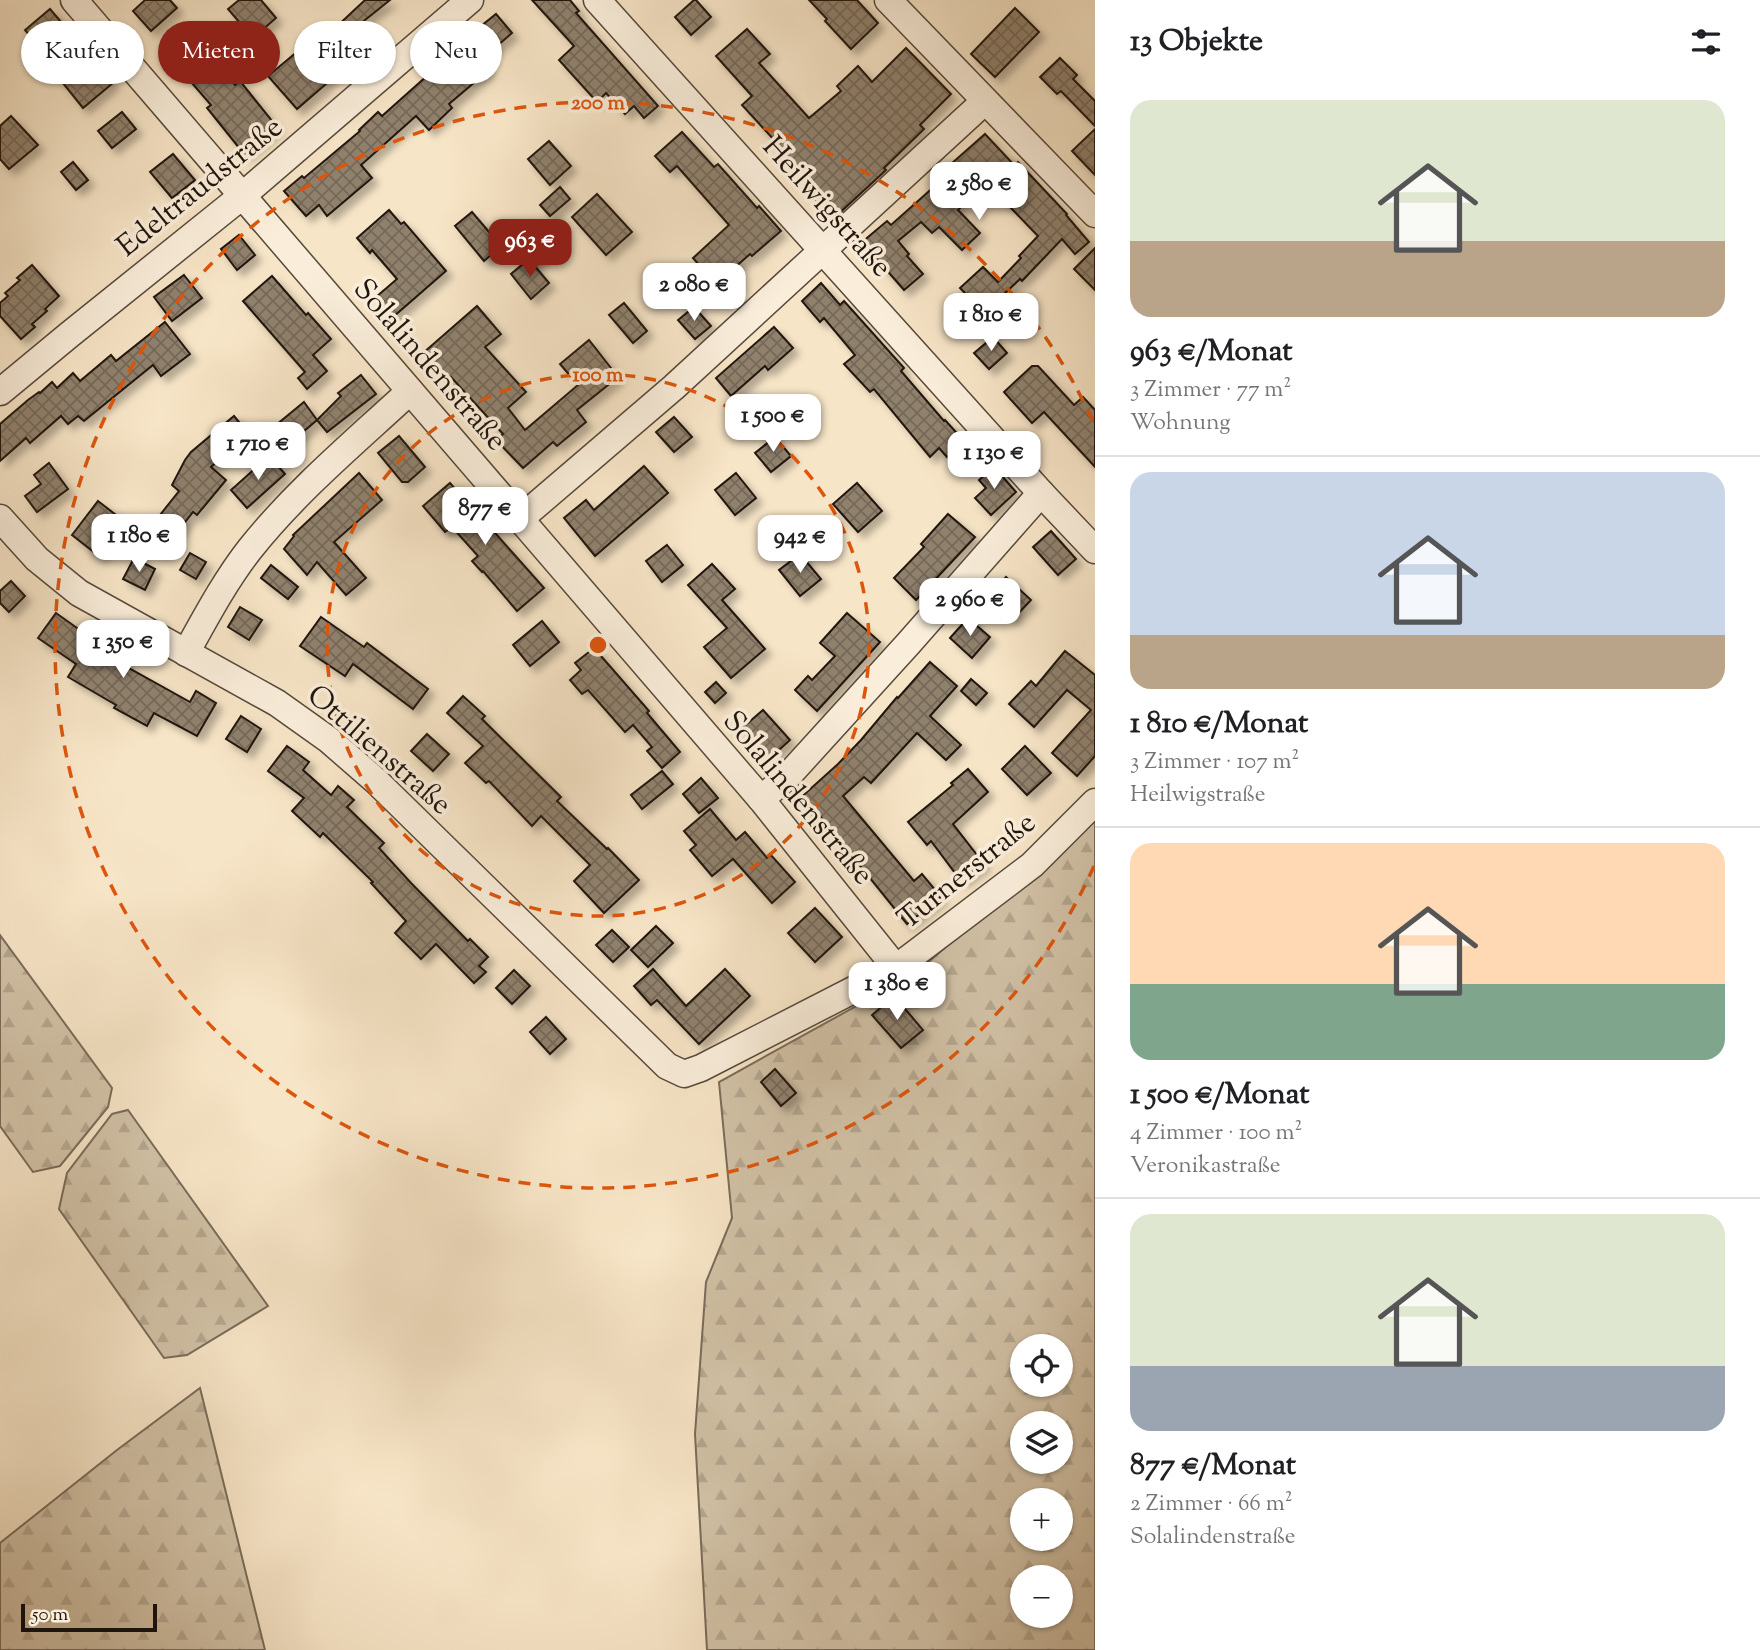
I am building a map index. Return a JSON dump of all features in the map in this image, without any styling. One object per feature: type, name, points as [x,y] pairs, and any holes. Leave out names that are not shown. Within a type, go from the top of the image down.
[{"type":"street","name":"Solalindenstraße","points":[[74,0],[761,799],[896,968]]},
{"type":"street","name":"Edeltraudstraße","points":[[0,392],[242,196],[470,0]]},
{"type":"street","name":"Heilwigstraße","points":[[597,0],[1095,550]]},
{"type":"street","points":[[888,0],[1095,214]]},
{"type":"street","points":[[520,519],[674,387],[985,101]]},
{"type":"street","points":[[186,653],[219,593],[250,549],[292,501],[410,391]]},
{"type":"street","points":[[761,799],[787,777],[1041,493]]},
{"type":"street","name":"Ottilienstraße","points":[[0,518],[37,559],[79,593],[277,703],[328,740],[375,780],[667,1066],[684,1074]]},
{"type":"street","name":"Turnerstraße","points":[[684,1074],[701,1068],[896,968],[1032,864],[1095,802]]},
{"type":"green space","points":[[1095,814],[1095,1650],[707,1650],[695,1434],[706,1282],[732,1218],[719,1082],[916,973]]},
{"type":"green space","points":[[0,935],[112,1088],[108,1107],[60,1166],[33,1172],[0,1126]]},
{"type":"green space","points":[[128,1110],[268,1306],[187,1355],[164,1358],[59,1209],[67,1173],[112,1114]]},
{"type":"green space","points":[[200,1388],[265,1650],[0,1650],[0,1543]]},
{"type":"building","points":[[145,0],[170,0],[177,8],[162,21],[158,21],[158,25],[151,31],[133,11]]},
{"type":"building","points":[[239,0],[261,0],[276,18],[273,21],[238,21],[228,9]]},
{"type":"building","points":[[365,0],[390,0],[364,21],[343,21]]},
{"type":"building","points":[[532,0],[570,0],[579,11],[576,13],[658,106],[644,118],[634,106],[625,114],[606,93],[597,102],[559,60],[574,46]]},
{"type":"building","points":[[694,0],[711,17],[691,35],[675,17]]},
{"type":"building","points":[[809,0],[857,0],[878,23],[851,49]]},
{"type":"building","points":[[1015,8],[1039,32],[995,77],[971,54]]},
{"type":"building","points":[[50,9],[60,21],[36,21]]},
{"type":"building","points":[[496,14],[502,21],[487,21]]},
{"type":"building","points":[[502,21],[512,33],[502,42]]},
{"type":"building","points":[[747,29],[770,54],[759,63],[809,118],[841,91],[837,86],[858,66],[872,82],[906,48],[951,94],[920,125],[924,129],[884,168],[886,170],[834,218],[810,194],[813,191],[773,145],[776,142],[742,105],[752,96],[716,56]]},
{"type":"building","points":[[294,54],[294,84],[326,84],[297,109],[275,84],[280,84],[280,66]]},
{"type":"building","points":[[1060,58],[1077,75],[1073,79],[1095,101],[1095,126],[1061,91],[1057,94],[1040,77]]},
{"type":"building","points":[[64,84],[112,84],[83,108]]},
{"type":"building","points":[[193,84],[242,84],[277,127],[244,154],[207,108],[211,105]]},
{"type":"building","points":[[418,84],[473,84],[449,104],[452,108],[429,130],[416,116],[361,165],[372,178],[327,216],[319,205],[306,216],[284,191],[302,176],[304,178],[360,131],[378,112],[382,116]]},
{"type":"building","points":[[122,112],[136,129],[112,148],[98,131]]},
{"type":"building","points":[[11,116],[38,145],[9,169],[0,159],[0,126]]},
{"type":"building","points":[[1095,129],[1095,175],[1072,151]]},
{"type":"building","points":[[682,132],[714,167],[718,164],[781,231],[716,284],[693,258],[729,225],[677,166],[670,172],[655,156]]},
{"type":"building","points":[[985,134],[1014,165],[1018,162],[1067,214],[1089,242],[1075,254],[1062,239],[1022,281],[1020,279],[984,313],[960,288],[983,267],[998,282],[1038,236],[981,177],[957,198],[963,205],[958,210],[980,233],[962,250],[939,227],[932,233],[921,222],[898,241],[923,274],[904,290],[862,242],[887,221],[891,225],[955,168],[951,164]]},
{"type":"building","points":[[549,141],[571,166],[550,185],[528,159]]},
{"type":"building","points":[[173,154],[195,180],[172,198],[150,172]]},
{"type":"building","points":[[73,162],[88,180],[76,190],[61,172]]},
{"type":"building","points":[[560,187],[570,199],[550,216],[540,205]]},
{"type":"building","points":[[597,194],[632,232],[606,255],[572,217]]},
{"type":"building","points":[[389,210],[401,224],[404,222],[446,271],[393,317],[376,297],[397,279],[372,250],[370,253],[357,238]]},
{"type":"building","points":[[472,212],[501,246],[484,261],[455,226]]},
{"type":"building","points":[[522,224],[547,254],[534,265],[509,235]]},
{"type":"building","points":[[239,235],[255,255],[237,270],[221,249]]},
{"type":"building","points":[[1095,248],[1095,290],[1074,269]]},
{"type":"building","points":[[529,259],[549,283],[531,299],[511,274]]},
{"type":"building","points":[[32,265],[59,296],[32,324],[35,327],[21,339],[0,316],[0,303],[8,296],[5,293],[20,280],[17,278]]},
{"type":"building","points":[[184,275],[202,298],[172,321],[154,297]]},
{"type":"building","points":[[272,276],[331,339],[313,355],[327,371],[307,389],[298,378],[305,372],[243,301]]},
{"type":"building","points":[[821,283],[840,305],[844,301],[904,368],[901,371],[964,441],[947,457],[939,448],[930,457],[874,389],[870,392],[844,364],[855,355],[824,318],[820,322],[802,301]]},
{"type":"building","points":[[624,303],[647,331],[633,343],[609,315]]},
{"type":"building","points":[[477,306],[501,334],[485,347],[526,392],[508,408],[525,430],[578,385],[560,364],[589,340],[618,377],[577,410],[586,422],[557,446],[553,442],[523,468],[496,440],[503,434],[451,377],[446,380],[423,353]]},
{"type":"building","points":[[694,307],[711,326],[695,339],[678,320]]},
{"type":"building","points":[[165,322],[190,354],[161,376],[153,365],[84,421],[78,416],[68,424],[61,416],[30,443],[26,438],[0,461],[0,424],[28,400],[52,382],[57,388],[73,373],[80,381],[111,355],[116,361]]},
{"type":"building","points":[[774,327],[793,348],[768,370],[765,366],[731,396],[716,378]]},
{"type":"building","points":[[993,337],[1007,353],[989,369],[974,353]]},
{"type":"building","points":[[1032,366],[1038,366],[1074,405],[1083,397],[1095,410],[1095,467],[1044,412],[1032,423],[1004,392]]},
{"type":"building","points":[[361,375],[376,394],[327,432],[317,420],[341,396],[338,393]]},
{"type":"building","points":[[304,402],[317,420],[284,448],[270,430]]},
{"type":"building","points":[[234,416],[249,434],[211,467],[226,480],[197,515],[193,512],[171,540],[152,525],[179,491],[172,485],[191,452]]},
{"type":"building","points":[[674,417],[692,437],[674,452],[656,432]]},
{"type":"building","points":[[399,436],[425,467],[408,482],[402,482],[378,453]]},
{"type":"building","points":[[775,437],[791,456],[771,472],[755,453]]},
{"type":"building","points":[[269,456],[285,474],[247,508],[231,490]]},
{"type":"building","points":[[49,463],[68,489],[37,512],[25,496],[41,484],[34,475]]},
{"type":"building","points":[[644,466],[668,493],[595,556],[564,518],[586,500],[594,510]]},
{"type":"building","points":[[994,467],[1016,492],[991,515],[975,498],[986,488],[979,480]]},
{"type":"building","points":[[359,473],[382,500],[334,542],[366,578],[346,595],[317,562],[307,575],[284,549],[293,535]]},
{"type":"building","points":[[736,473],[756,498],[735,515],[715,490]]},
{"type":"building","points":[[450,483],[544,588],[517,611],[472,561],[478,556],[452,527],[445,532],[423,506]]},
{"type":"building","points":[[857,483],[882,511],[858,532],[833,504]]},
{"type":"building","points":[[98,501],[125,522],[99,556],[72,535]]},
{"type":"building","points":[[948,514],[975,537],[916,600],[894,578],[924,547],[921,544]]},
{"type":"building","points":[[1051,531],[1076,559],[1058,575],[1033,547]]},
{"type":"building","points":[[667,545],[683,565],[662,582],[646,561]]},
{"type":"building","points":[[190,553],[206,562],[196,579],[180,570]]},
{"type":"building","points":[[800,554],[821,579],[800,596],[779,570]]},
{"type":"building","points":[[134,558],[155,569],[145,590],[123,579]]},
{"type":"building","points":[[712,564],[735,589],[722,600],[765,649],[731,678],[704,647],[727,628],[688,585]]},
{"type":"building","points":[[271,565],[298,587],[288,599],[261,578]]},
{"type":"building","points":[[1006,577],[1031,600],[1012,620],[988,598]]},
{"type":"building","points":[[11,581],[25,596],[9,612],[0,603],[0,591]]},
{"type":"building","points":[[240,607],[262,620],[249,640],[228,627]]},
{"type":"building","points":[[56,613],[91,638],[124,656],[120,663],[190,702],[196,691],[216,703],[197,736],[154,713],[147,726],[68,677],[76,664],[38,638]]},
{"type":"building","points":[[847,613],[880,642],[817,711],[795,690],[808,676],[812,680],[835,656],[820,643]]},
{"type":"building","points":[[321,617],[364,647],[367,643],[428,689],[413,709],[353,664],[345,676],[300,646]]},
{"type":"building","points":[[968,618],[990,637],[972,658],[950,638]]},
{"type":"building","points":[[542,621],[559,642],[530,666],[513,645]]},
{"type":"building","points":[[594,648],[649,711],[647,713],[680,752],[662,768],[647,751],[652,747],[633,725],[625,732],[588,690],[582,694],[570,680],[581,670],[575,663]]},
{"type":"building","points":[[1065,651],[1095,675],[1095,756],[1077,776],[1052,753],[1091,710],[1067,690],[1034,727],[1009,704],[1031,681],[1036,686]]},
{"type":"building","points":[[930,662],[957,686],[930,716],[961,745],[946,760],[917,733],[871,783],[864,777],[843,796],[914,881],[922,874],[941,897],[907,924],[820,816],[816,820],[798,800],[861,740]]},
{"type":"building","points":[[971,679],[987,693],[976,705],[961,691]]},
{"type":"building","points":[[716,682],[726,693],[715,703],[705,692]]},
{"type":"building","points":[[463,696],[485,716],[482,719],[561,797],[557,801],[639,880],[604,913],[574,881],[590,865],[541,816],[532,826],[489,781],[486,783],[465,763],[483,746],[447,713]]},
{"type":"building","points":[[763,710],[790,740],[769,759],[741,729]]},
{"type":"building","points":[[241,716],[261,729],[247,752],[226,739]]},
{"type":"building","points":[[427,734],[449,754],[433,771],[411,751]]},
{"type":"building","points":[[287,746],[309,762],[303,770],[331,795],[338,786],[354,800],[347,807],[384,843],[379,848],[468,941],[470,939],[488,957],[479,966],[486,972],[474,983],[436,944],[421,959],[395,933],[406,921],[371,883],[373,882],[323,833],[320,837],[292,811],[304,798],[268,771]]},
{"type":"building","points":[[1025,746],[1051,773],[1027,795],[1002,769]]},
{"type":"building","points":[[968,769],[988,792],[953,824],[984,864],[961,881],[931,841],[927,845],[908,822]]},
{"type":"building","points":[[662,771],[673,784],[642,809],[631,795]]},
{"type":"building","points":[[701,778],[718,798],[699,813],[683,794]]},
{"type":"building","points":[[710,809],[736,840],[745,832],[767,858],[771,855],[795,882],[772,903],[733,859],[712,876],[690,850],[696,845],[684,831]]},
{"type":"building","points":[[815,908],[842,937],[815,962],[788,933]]},
{"type":"building","points":[[656,926],[673,943],[648,967],[631,950]]},
{"type":"building","points":[[612,930],[629,947],[613,962],[596,945]]},
{"type":"building","points":[[653,969],[686,1006],[725,969],[750,996],[699,1044],[657,1000],[651,1005],[634,986]]},
{"type":"building","points":[[514,970],[530,986],[512,1004],[496,988]]},
{"type":"building","points":[[894,996],[923,1030],[901,1048],[872,1015]]},
{"type":"building","points":[[546,1017],[566,1039],[550,1054],[530,1032]]},
{"type":"building","points":[[775,1069],[796,1093],[781,1106],[761,1082]]}]
